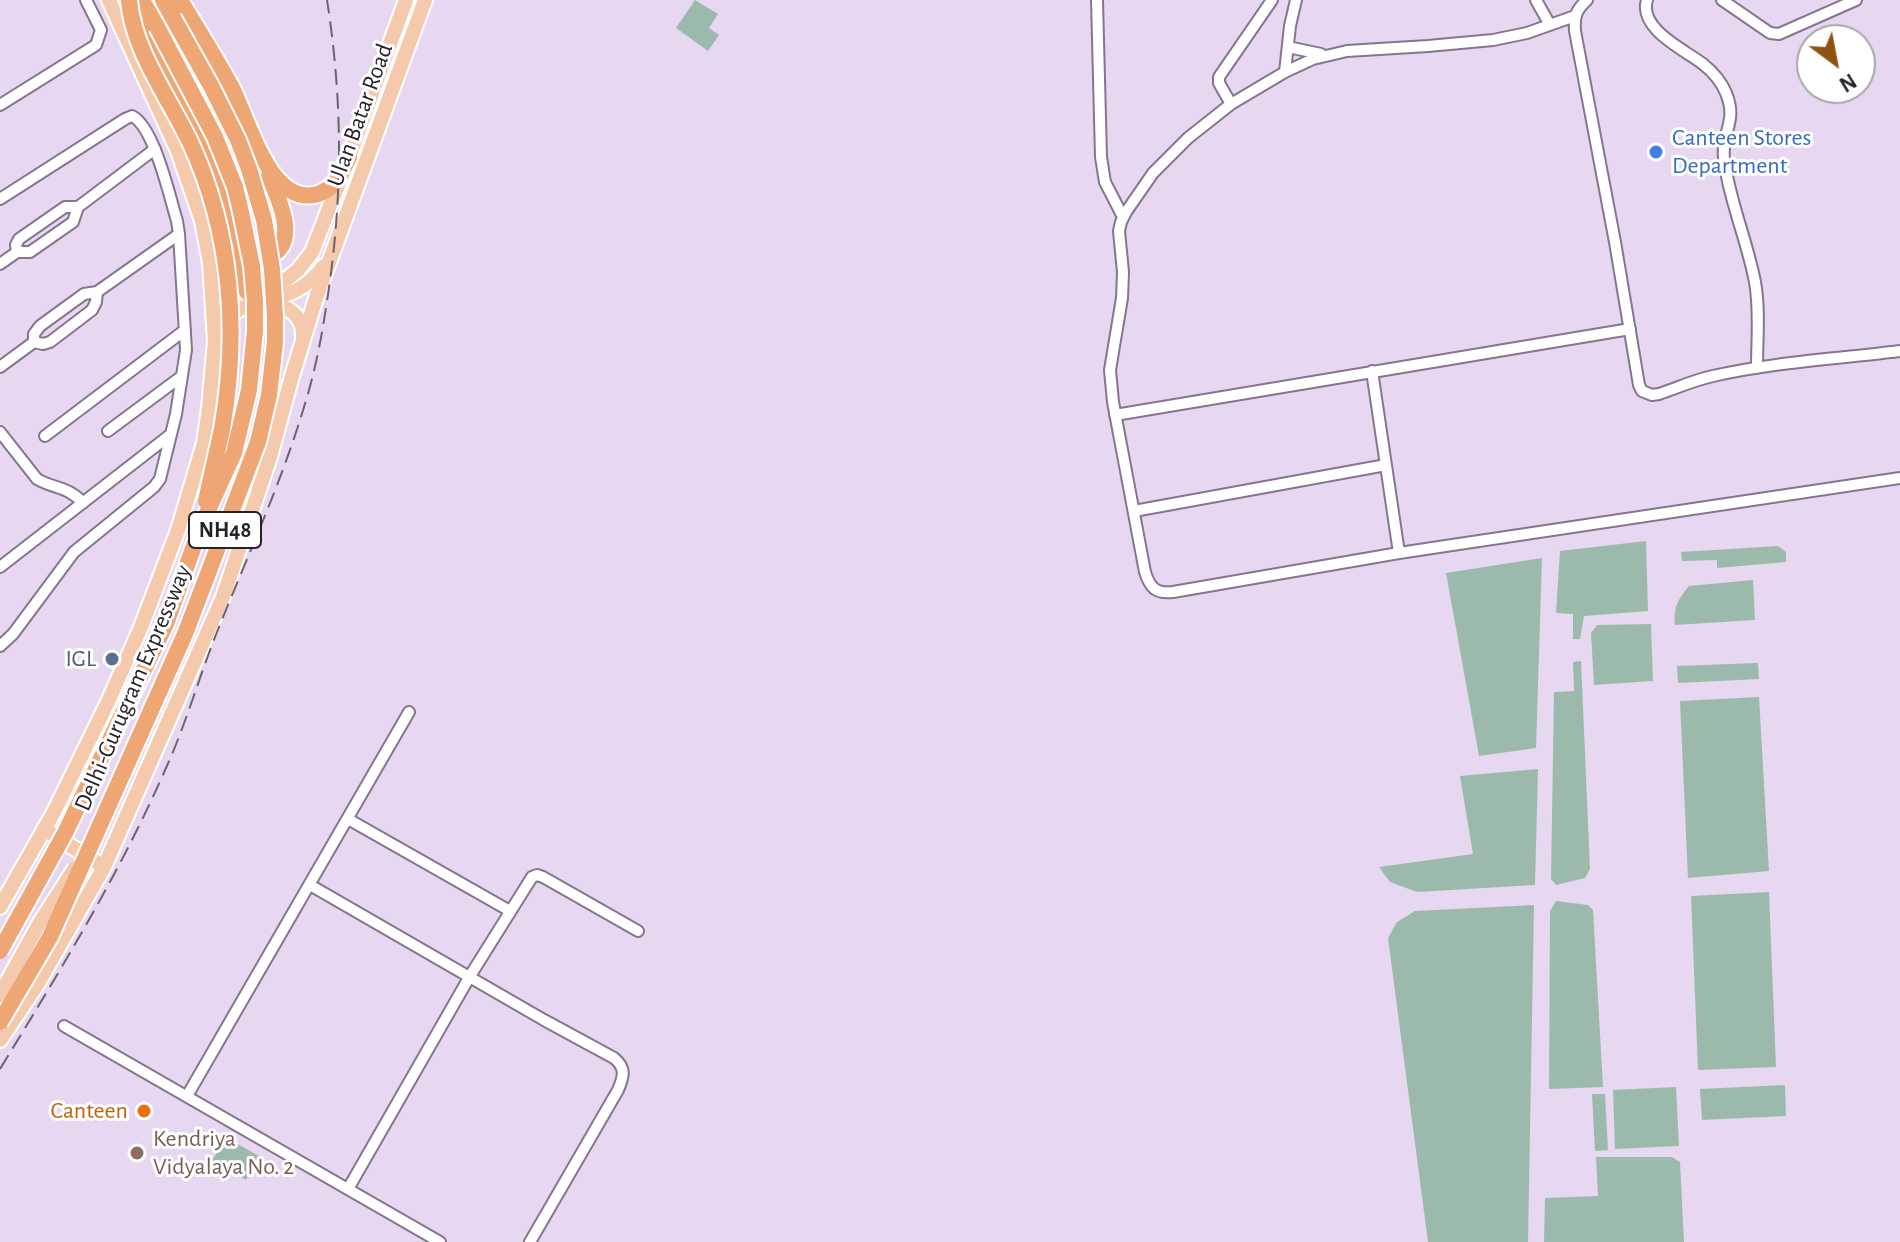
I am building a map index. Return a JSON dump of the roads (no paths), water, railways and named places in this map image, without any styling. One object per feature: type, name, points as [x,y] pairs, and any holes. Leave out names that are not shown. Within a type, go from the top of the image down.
[{"type":"highway","points":[[122,0],[159,61],[209,162],[247,292]]},
{"type":"highway","points":[[129,0],[138,40],[200,164],[223,240],[230,299],[229,374],[222,429],[201,526]]},
{"type":"highway","name":"Delhi-Gurugram Expressway","points":[[0,951],[65,833],[159,638],[201,526],[234,453],[249,390],[255,331],[252,266],[241,212],[227,165],[205,116],[142,0]]},
{"type":"highway","name":"Delhi-Gurugram Expressway","points":[[0,1022],[50,937],[185,634],[249,466],[264,419],[273,370],[274,292],[269,244],[258,196],[227,116],[163,0]]},
{"type":"highway","points":[[180,0],[234,91],[280,209],[285,241],[274,255],[258,260],[241,252],[230,234]]},
{"type":"highway","points":[[127,38],[159,61]]},
{"type":"highway","points":[[260,152],[284,186],[305,196],[329,189],[349,157]]},
{"type":"main road","points":[[0,907],[54,812],[141,627],[178,530],[204,443],[209,408],[215,341],[210,270],[202,221],[182,162],[109,0]]},
{"type":"main road","name":"Ulan Batar Road","points":[[264,297],[307,260],[320,234],[406,0]]},
{"type":"main road","name":"Ulan Batar Road","points":[[0,1040],[38,983],[104,867],[223,597],[270,457],[316,298],[425,0]]},
{"type":"main road","points":[[210,270],[247,292],[264,297],[282,296],[307,283],[326,263],[336,245]]},
{"type":"main road","points":[[215,341],[234,312],[251,304],[272,303],[288,307],[298,317],[304,331],[303,344]]},
{"type":"main road","points":[[190,488],[209,474],[234,474],[249,485],[252,509]]},
{"type":"main road","points":[[44,829],[104,867]]},
{"type":"main road","points":[[0,995],[39,924],[96,834]]},
{"type":"street","points":[[0,105],[96,45],[101,30],[86,0]]},
{"type":"street","points":[[1097,0],[1101,157],[1105,182],[1123,217]]},
{"type":"street","points":[[1231,104],[1219,83],[1219,77],[1271,0]]},
{"type":"street","points":[[1285,72],[1296,0]]},
{"type":"street","points":[[1536,0],[1550,25]]},
{"type":"street","points":[[1587,0],[1575,16],[1578,46],[1642,391],[1659,394],[1710,376],[1900,351]]},
{"type":"street","points":[[1647,0],[1647,16],[1658,31],[1710,70],[1728,97],[1731,117],[1724,154],[1754,282],[1757,368]]},
{"type":"street","points":[[1722,0],[1770,33],[1779,34],[1856,0]]},
{"type":"street","points":[[1575,16],[1527,33],[1493,40],[1369,49],[1326,55],[1303,63],[1231,104],[1162,162],[1123,217],[1119,231],[1122,298],[1110,370],[1115,415],[1148,581],[1156,591],[1165,593],[1399,553],[1900,478]]},
{"type":"street","points":[[1288,47],[1326,55]]},
{"type":"street","points":[[0,199],[129,117],[139,120],[155,149],[179,234],[186,350],[176,414],[158,484],[74,552],[13,634],[0,646]]},
{"type":"street","points":[[0,264],[17,252],[30,252],[73,222],[78,207],[155,149]]},
{"type":"street","points":[[17,252],[19,239],[65,207],[78,207]]},
{"type":"street","points":[[34,342],[34,334],[40,326],[84,294],[97,292],[179,234]]},
{"type":"street","points":[[0,367],[34,342],[47,343],[92,310],[97,292]]},
{"type":"street","points":[[1115,415],[1630,329]]},
{"type":"street","points":[[45,436],[185,330]]},
{"type":"street","points":[[1372,371],[1399,553]]},
{"type":"street","points":[[108,431],[182,376]]},
{"type":"street","points":[[0,432],[37,479],[70,490],[83,503]]},
{"type":"street","points":[[0,567],[170,435]]},
{"type":"street","points":[[1134,511],[1386,465]]},
{"type":"street","points":[[187,1096],[409,712]]},
{"type":"street","points":[[348,819],[510,911]]},
{"type":"street","points":[[348,1189],[529,880],[537,875],[638,931]]},
{"type":"street","points":[[310,885],[621,1063],[624,1077],[618,1090],[530,1242]]},
{"type":"street","points":[[64,1026],[440,1242]]},
{"type":"railway","points":[[0,1069],[88,921],[148,807],[173,751],[304,407],[325,314],[336,225],[338,113],[327,0]]},
{"type":"place","name":"Canteen Stores Department","points":[[1656,152]]},
{"type":"place","name":"IGL","points":[[112,659]]},
{"type":"place","name":"Canteen","points":[[144,1111]]},
{"type":"place","name":"Kendriya Vidyalaya No. 2","points":[[137,1153]]}]
